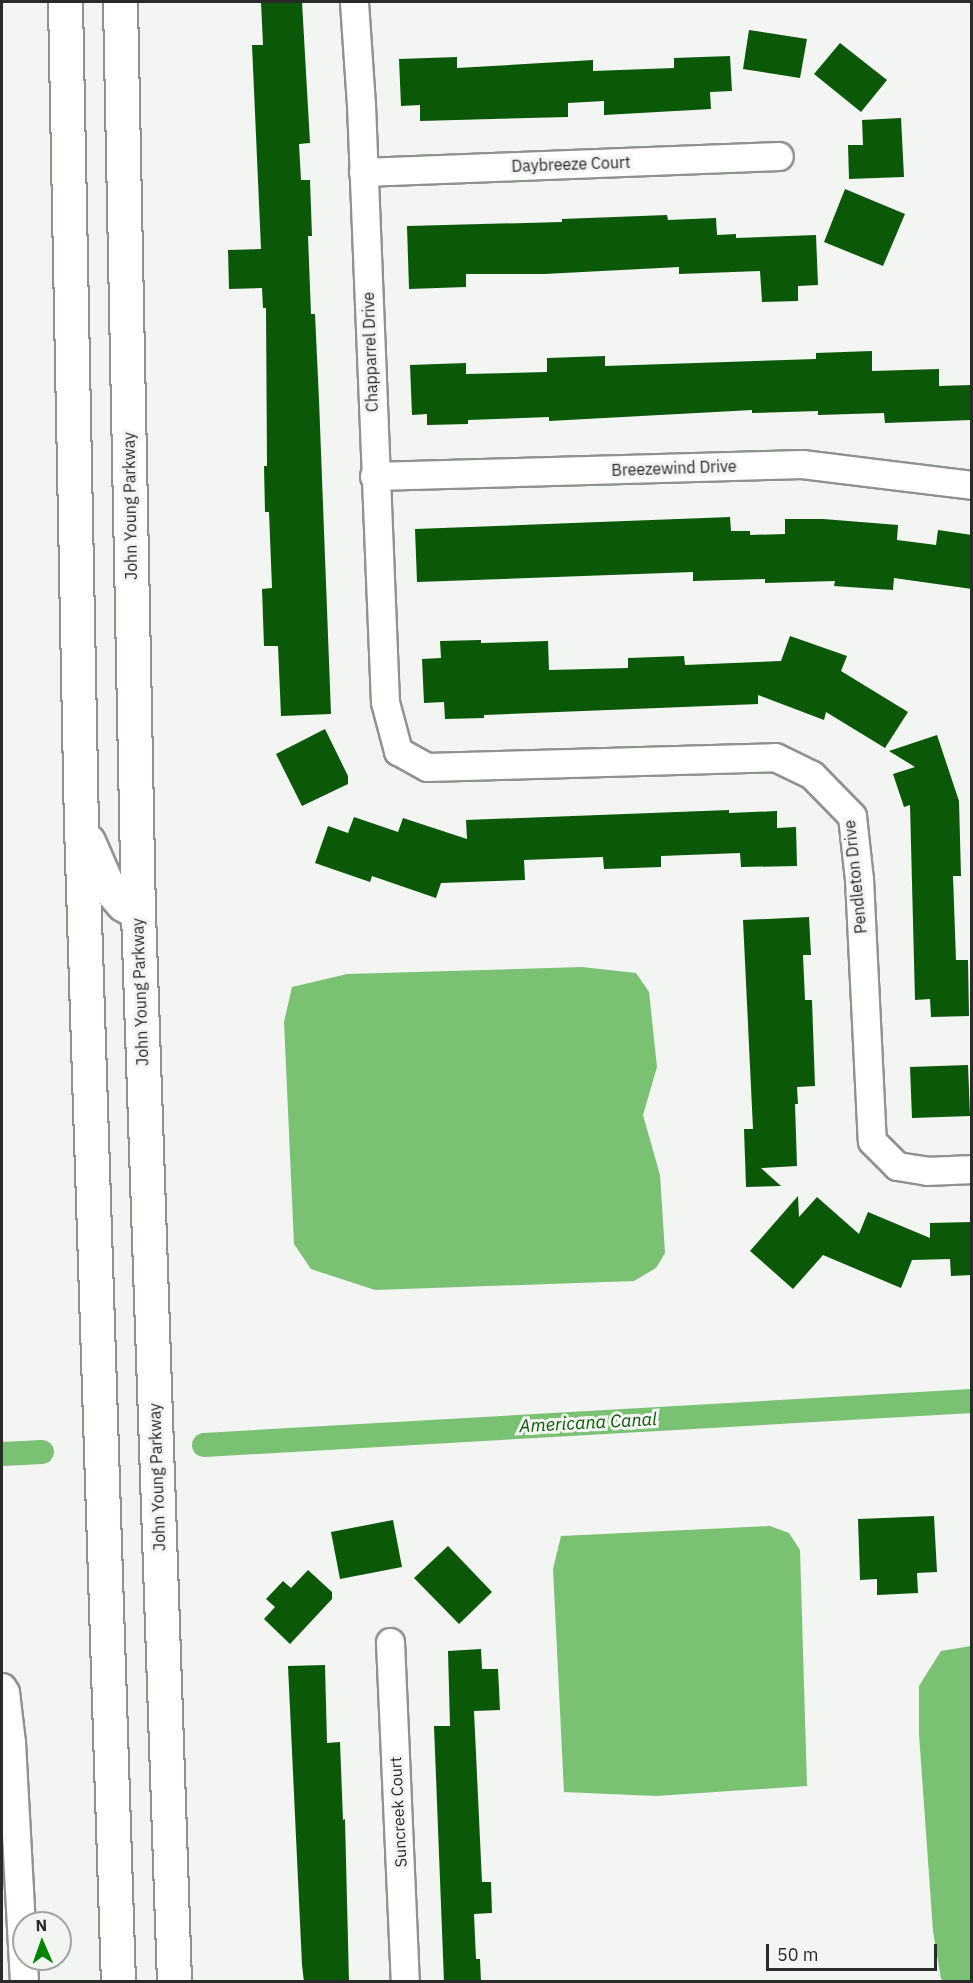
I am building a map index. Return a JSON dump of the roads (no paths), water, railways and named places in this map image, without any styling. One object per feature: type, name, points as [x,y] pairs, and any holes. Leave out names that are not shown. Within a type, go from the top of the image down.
[{"type":"highway","points":[[65,2],[81,825],[118,1982]]},
{"type":"highway","name":"John Young Parkway","points":[[120,2],[138,913],[174,1982]]},
{"type":"highway","points":[[81,825],[108,887],[123,904],[138,913]]},
{"type":"street","name":"Chapparrel Drive","points":[[354,2],[385,702]]},
{"type":"street","name":"Daybreeze Court","points":[[363,172],[779,156]]},
{"type":"street","name":"Breezewind Drive","points":[[374,476],[802,464],[972,485]]},
{"type":"street","name":"Pendleton Drive","points":[[385,702],[398,751],[427,767],[775,757],[812,775],[852,816],[859,879],[872,1141],[897,1166],[927,1171],[972,1169]]},
{"type":"street","name":"Suncreek Court","points":[[390,1642],[405,1982]]},
{"type":"street","points":[[2,1688],[5,1692],[11,1742],[10,1904],[16,1977]]},
{"type":"waterway","name":"Americana Canal","points":[[204,1445],[972,1401]]},
{"type":"waterway","name":"Americana Canal","points":[[2,1454],[42,1452]]}]
